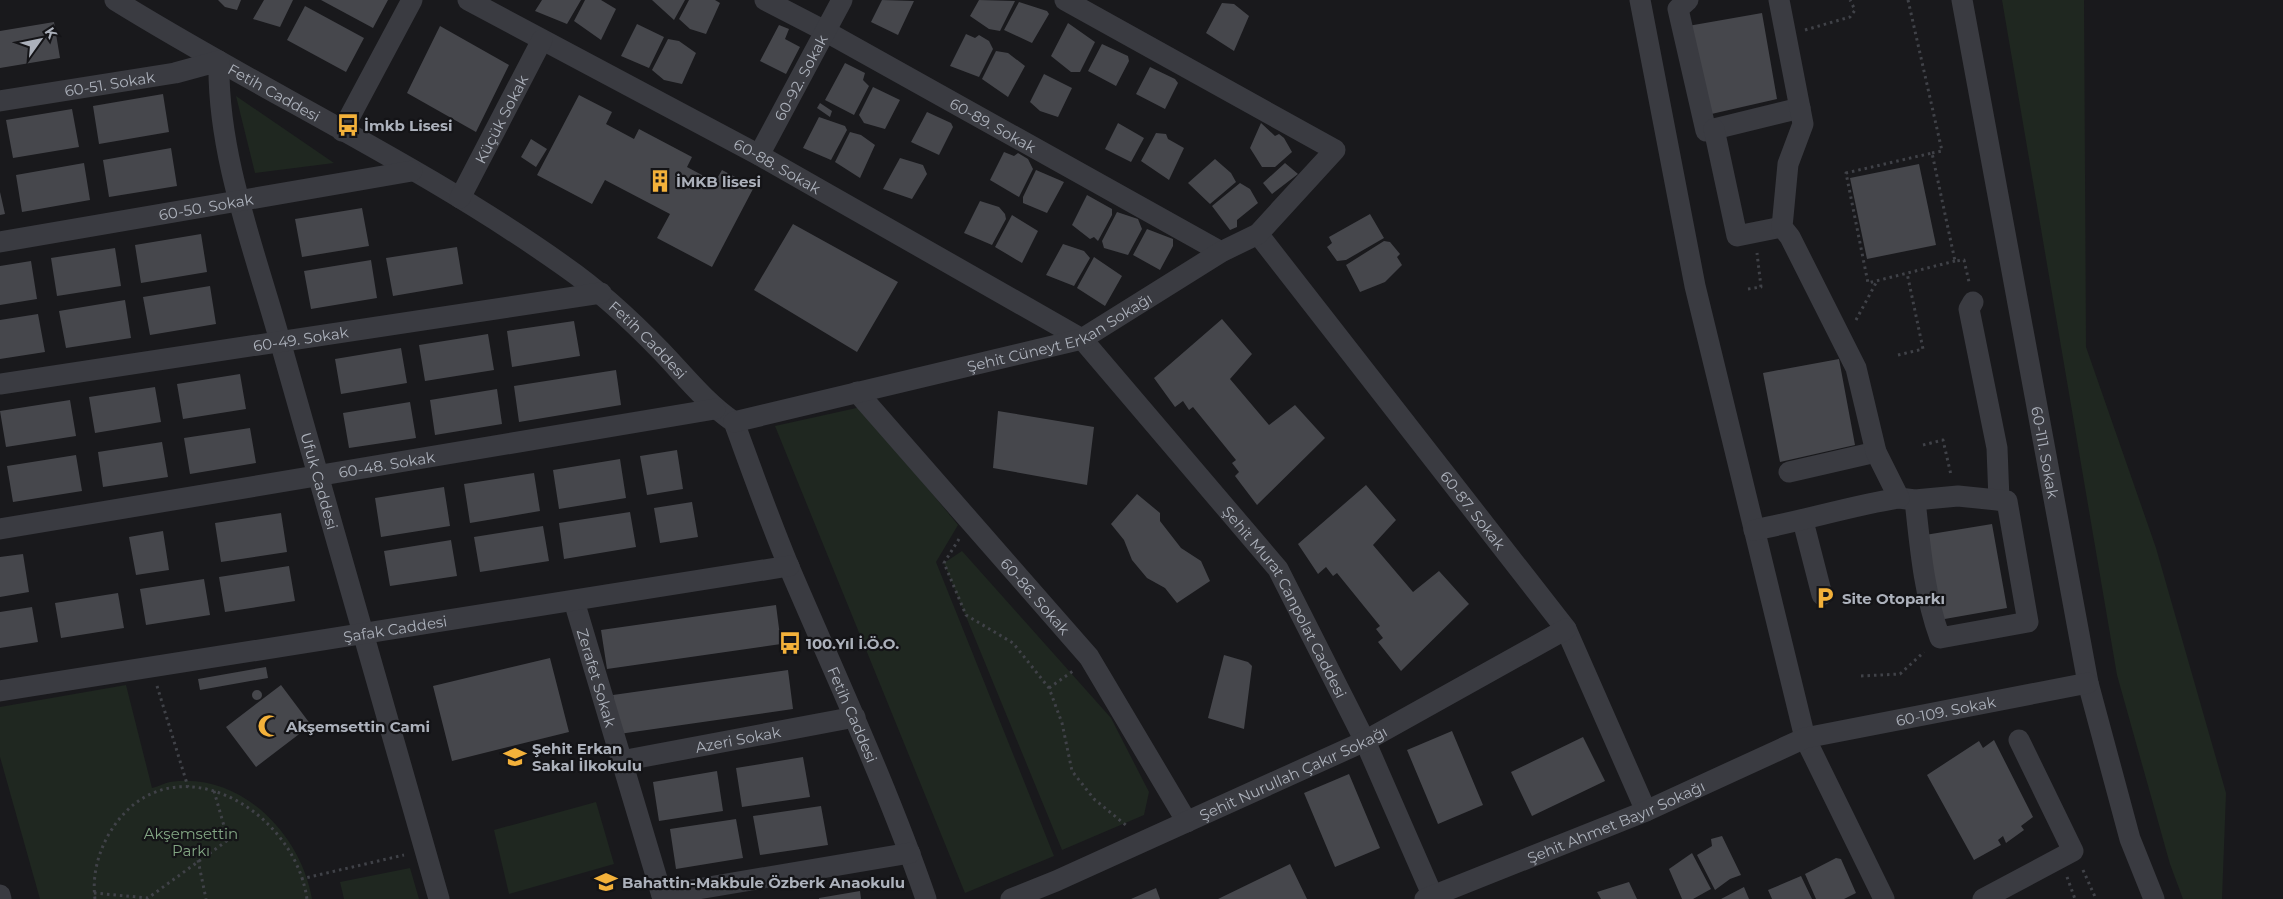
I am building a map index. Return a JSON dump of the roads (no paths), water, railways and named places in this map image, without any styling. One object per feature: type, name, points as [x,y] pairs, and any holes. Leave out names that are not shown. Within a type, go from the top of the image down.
[{"type":"street","name":"Fetih Caddesi","points":[[115,0],[460,198],[556,261],[601,293],[640,329],[715,409],[734,422],[789,566],[856,717],[910,853],[926,899]]},
{"type":"street","points":[[342,131],[412,0]]},
{"type":"street","name":"60-88. Sokak","points":[[468,0],[759,155],[1082,339]]},
{"type":"street","name":"60-89. Sokak","points":[[765,0],[825,31],[1221,252]]},
{"type":"street","name":"60-92. Sokak","points":[[759,155],[842,0]]},
{"type":"street","name":"Şehit Cüneyt Erkan Sokağı","points":[[734,422],[1082,339],[1221,252],[1258,234],[1335,150],[1065,0]]},
{"type":"street","points":[[1640,0],[1695,286],[1805,738],[1884,899]]},
{"type":"street","points":[[1688,0],[1678,9],[1706,131],[1800,108]]},
{"type":"street","points":[[1754,530],[1803,521],[1871,502],[1907,498],[1958,496],[2007,501],[2028,622],[1940,638],[1934,621],[1907,498],[1876,452],[1856,368],[1790,237],[1782,227],[1788,164],[1803,124],[1779,0]]},
{"type":"street","name":"60-111. Sokak","points":[[1962,0],[2088,683],[2130,839],[2154,899]]},
{"type":"street","name":"Küçük Sokak","points":[[460,198],[542,40]]},
{"type":"street","name":"60-51. Sokak","points":[[0,101],[175,74],[219,61]]},
{"type":"street","name":"Ufuk Caddesi","points":[[219,61],[218,92],[240,201],[361,633],[439,899]]},
{"type":"street","points":[[1714,129],[1737,236],[1782,227]]},
{"type":"street","name":"60-50. Sokak","points":[[0,242],[412,171]]},
{"type":"street","name":"60-87. Sokak","points":[[1258,234],[1566,629],[1646,810]]},
{"type":"street","name":"60-49. Sokak","points":[[0,384],[601,293]]},
{"type":"street","points":[[1972,302],[1969,309],[1997,448],[1999,500]]},
{"type":"street","name":"Şehit Murat Canpolat Caddesi","points":[[1082,339],[1278,569],[1365,741],[1430,898]]},
{"type":"street","name":"60-86. Sokak","points":[[857,392],[1090,658],[1187,822]]},
{"type":"street","name":"60-48. Sokak","points":[[0,529],[715,409]]},
{"type":"street","points":[[1789,472],[1876,452]]},
{"type":"street","points":[[1803,521],[1822,595]]},
{"type":"street","name":"Şafak Caddesi","points":[[0,690],[789,566]]},
{"type":"street","name":"Zerafet Sokak","points":[[574,601],[663,897]]},
{"type":"street","name":"Şehit Nurullah Çakır Sokağı","points":[[1011,899],[1365,741],[1566,629]]},
{"type":"street","name":"60-109. Sokak","points":[[1805,738],[2088,683]]},
{"type":"street","name":"Azeri Sokak","points":[[621,761],[856,717]]},
{"type":"street","name":"Şehit Ahmet Bayır Sokağı","points":[[1430,898],[1646,810],[1805,738]]},
{"type":"street","points":[[1983,899],[2073,851],[2019,740]]},
{"type":"street","points":[[663,897],[910,853]]},
{"type":"street","points":[[0,895],[1,899]]},
{"type":"place","name":"İmkb Lisesi","points":[[348,125]]},
{"type":"place","name":"İMKB lisesi","points":[[660,181]]},
{"type":"place","name":"Site Otoparkı","points":[[1825,598]]},
{"type":"place","name":"100.Yıl İ.Ö.O.","points":[[790,643]]},
{"type":"place","name":"Akşemsettin Cami","points":[[269,726]]},
{"type":"place","name":"Şehit Erkan Sakal İlkokulu","points":[[515,757]]},
{"type":"place","name":"Bahattin-Makbule Özberk Anaokulu","points":[[606,882]]},
{"type":"park label","name":"Akşemsettin Parkı","points":[[191,842]]}]
